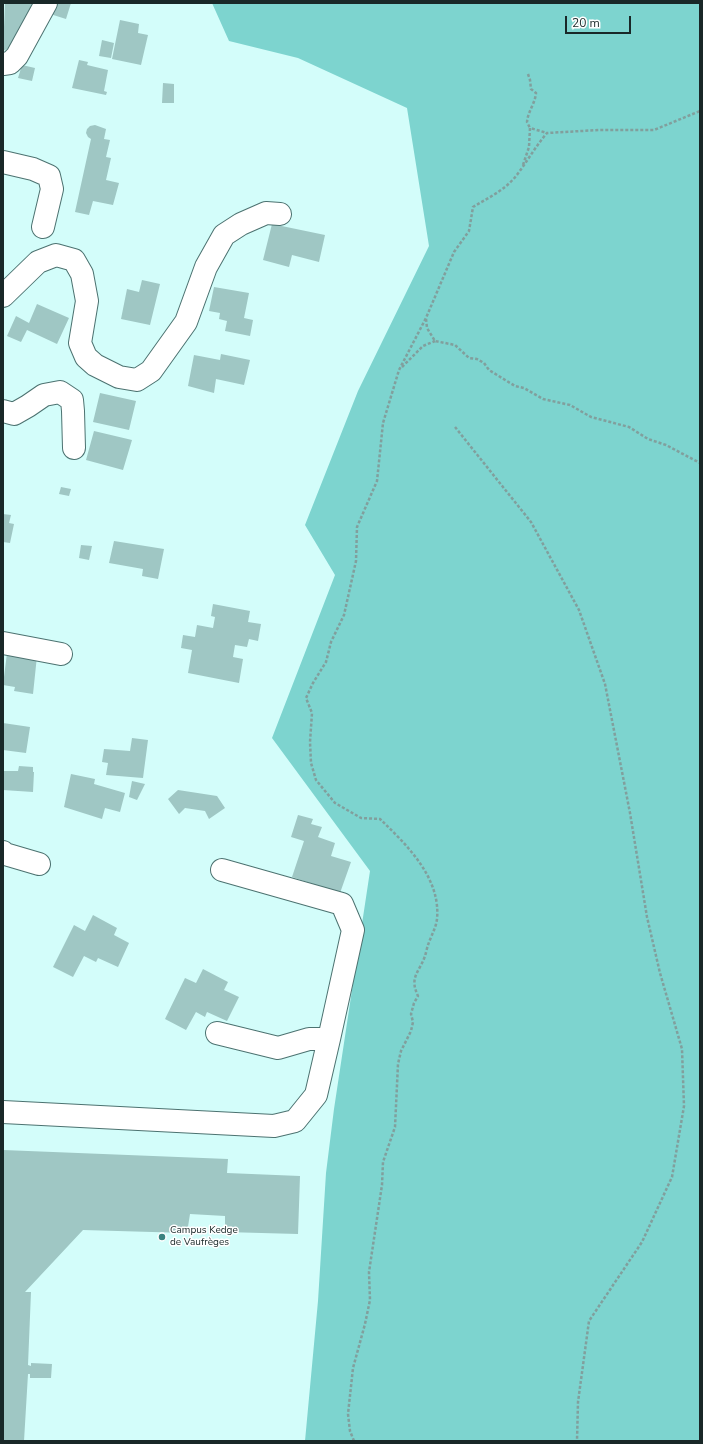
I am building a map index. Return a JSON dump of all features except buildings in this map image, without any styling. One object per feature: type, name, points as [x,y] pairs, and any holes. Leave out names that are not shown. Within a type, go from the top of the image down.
[{"type":"street","points":[[3,64],[10,63],[18,56],[46,3]]},
{"type":"street","points":[[3,162],[32,169],[49,176],[52,189],[43,227]]},
{"type":"street","points":[[3,296],[38,262],[56,255],[74,260],[82,274],[87,301],[80,343],[86,358],[95,365],[119,377],[137,380],[151,371],[186,322],[206,267],[224,235],[241,224],[266,213],[280,214]]},
{"type":"street","points":[[3,412],[14,414],[44,395],[60,392],[72,400],[74,448]]},
{"type":"street","points":[[3,643],[61,654]]},
{"type":"street","points":[[3,852],[5,854],[39,864]]},
{"type":"street","points":[[3,1112],[274,1126],[295,1121],[316,1095],[353,930],[342,904],[222,870]]},
{"type":"street","points":[[217,1033],[278,1048],[309,1039],[329,1039]]},
{"type":"path","points":[[522,167],[529,147],[530,128],[526,122],[528,113],[536,100],[536,93],[531,89],[528,74]]},
{"type":"path","points":[[530,128],[547,133],[599,130],[654,130],[700,111]]},
{"type":"path","points":[[354,1441],[350,1431],[348,1414],[352,1374],[370,1300],[369,1272],[382,1186],[383,1162],[395,1127],[398,1064],[401,1050],[411,1031],[413,1022],[411,1014],[418,996],[414,989],[414,979],[425,957],[427,946],[433,934],[437,921],[438,908],[437,897],[432,885],[408,847],[380,819],[361,818],[335,803],[316,780],[311,763],[310,742],[312,713],[306,698],[326,662],[331,642],[344,614],[356,561],[357,527],[377,481],[383,423],[399,370],[426,318],[454,252],[469,231],[473,207],[502,189],[516,176],[547,133]]},
{"type":"path","points":[[426,318],[427,328],[435,341]]},
{"type":"path","points":[[399,370],[423,346],[435,341],[455,345],[469,358],[477,359],[484,363],[489,370],[515,386],[524,388],[543,399],[570,406],[591,417],[629,427],[648,439],[666,445],[700,463]]},
{"type":"path","points":[[455,426],[531,522],[579,610],[605,684],[630,813],[647,917],[660,974],[682,1049],[684,1106],[672,1177],[642,1242],[590,1321],[578,1402],[577,1441]]},
{"type":"shaded area","points":[[212,3],[700,3],[700,1441],[305,1441],[318,1301],[326,1173],[334,1109],[370,871],[272,738],[335,575],[305,525],[358,391],[429,246],[407,108],[298,58],[229,41]]},
{"type":"place","name":"Campus Kedge de Vaufrèges","points":[[162,1237]]}]
